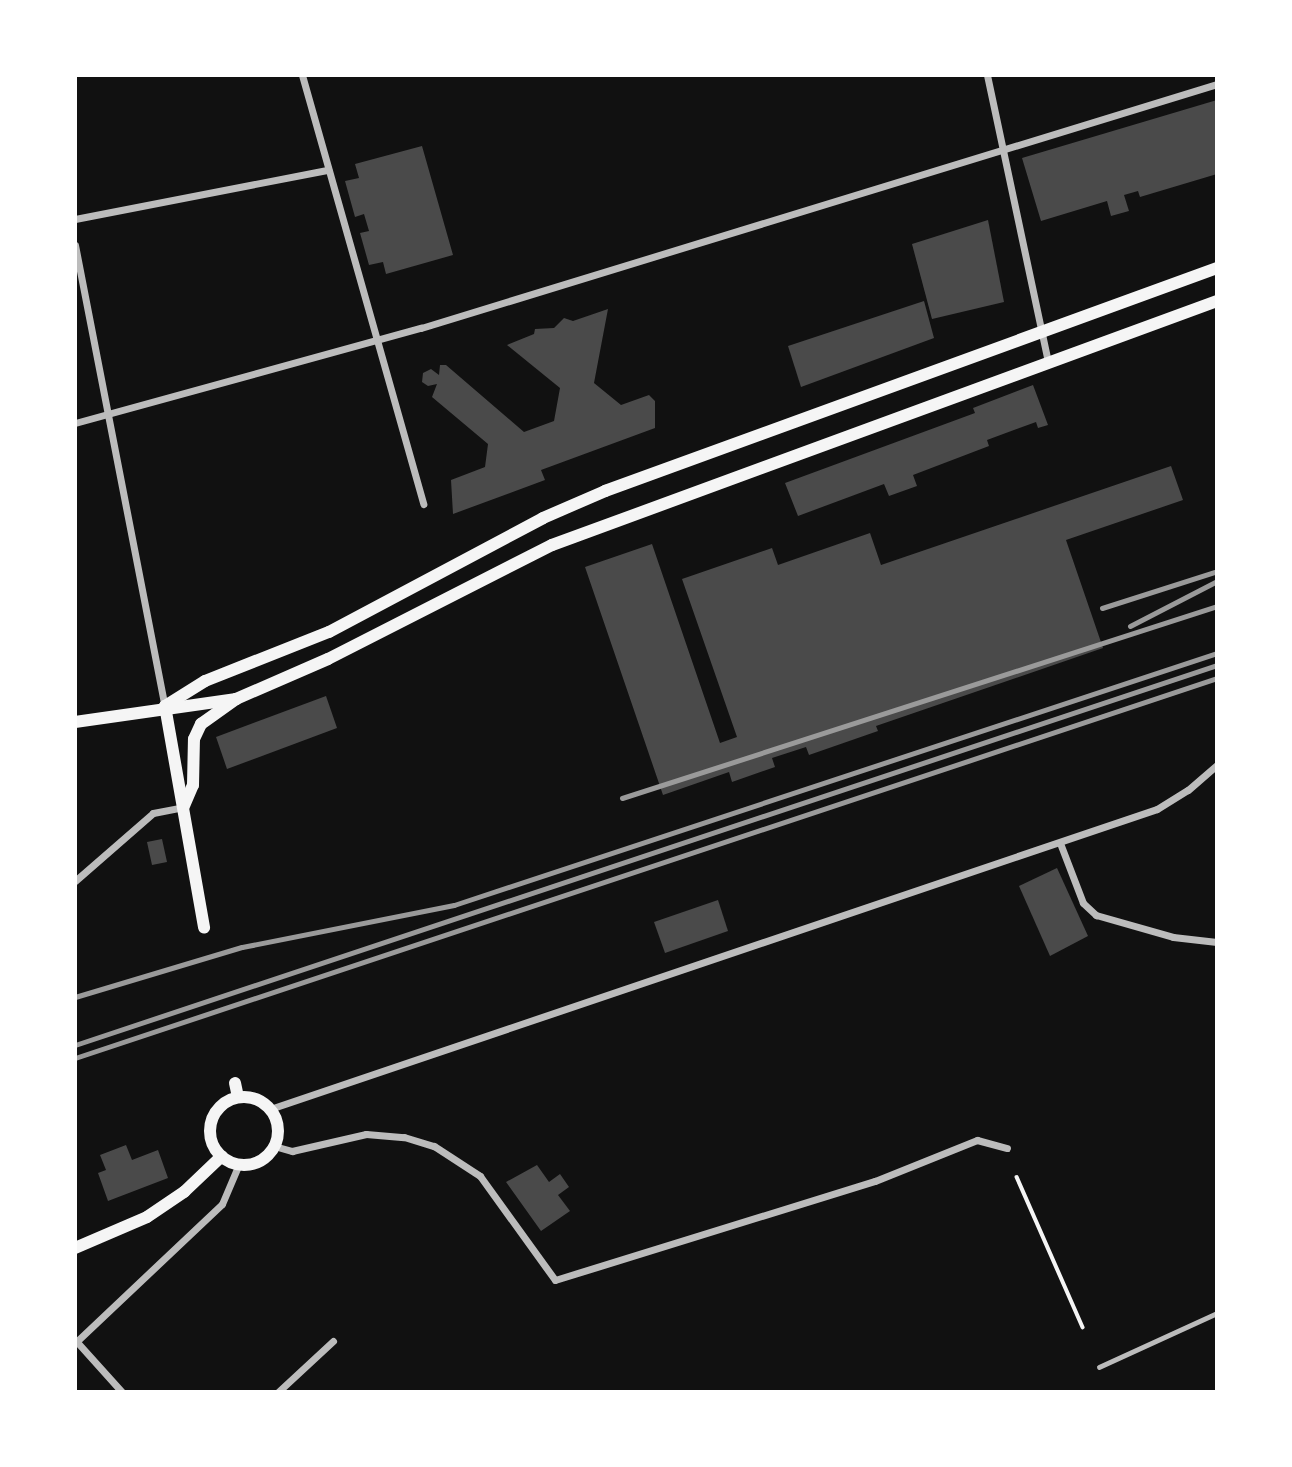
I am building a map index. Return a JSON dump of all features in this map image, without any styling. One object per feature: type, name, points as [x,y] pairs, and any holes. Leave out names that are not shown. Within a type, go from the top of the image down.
[{"type":"main road","points":[[165,706],[205,681],[329,632],[568,507],[1039,329],[1217,268]]},
{"type":"main road","points":[[183,807],[193,785],[191,755],[197,732],[236,699],[328,659],[552,545],[1217,301]]},
{"type":"main road","points":[[75,722],[165,706],[236,699]]},
{"type":"main road","points":[[165,706],[204,928]]},
{"type":"main road","points":[[235,1083],[238,1097]]},
{"type":"main road","points":[[238,1097],[259,1100],[270,1110],[277,1125],[274,1146],[264,1158],[239,1164],[222,1156],[211,1139],[211,1121],[219,1107],[238,1097]]},
{"type":"main road","points":[[75,1248],[147,1217],[184,1192],[222,1156]]},
{"type":"street","points":[[302,75],[423,504]]},
{"type":"street","points":[[987,75],[1039,329],[1048,361]]},
{"type":"street","points":[[75,423],[108,416],[710,241],[751,223],[1217,84]]},
{"type":"street","points":[[75,219],[328,170]]},
{"type":"street","points":[[75,245],[165,706]]},
{"type":"street","points":[[270,1110],[1157,809],[1188,790],[1217,765]]},
{"type":"street","points":[[75,881],[153,813],[183,807]]},
{"type":"street","points":[[1060,843],[1083,903],[1096,915],[1172,937],[1217,942]]},
{"type":"street","points":[[274,1146],[292,1151],[366,1134],[404,1137],[434,1146],[481,1176],[555,1280],[875,1181],[977,1140],[1007,1148]]},
{"type":"street","points":[[122,1392],[76,1343],[222,1204],[239,1164]]},
{"type":"street","points":[[278,1392],[333,1341]]},
{"type":"lane","points":[[1099,1367],[1217,1313]]},
{"type":"path","points":[[1017,1177],[1083,1327]]},
{"type":"building","points":[[1217,100],[1217,174],[1140,197],[1138,191],[1124,195],[1129,211],[1111,216],[1107,201],[1041,221],[1022,158]]},
{"type":"building","points":[[422,146],[453,255],[386,274],[383,262],[369,265],[360,233],[369,231],[364,214],[355,217],[345,181],[359,178],[355,164]]},
{"type":"building","points":[[988,220],[1004,302],[932,319],[912,244]]},
{"type":"building","points":[[924,301],[934,338],[801,387],[788,346]]},
{"type":"building","points":[[608,309],[594,383],[621,405],[649,395],[655,401],[655,428],[541,470],[545,480],[453,514],[451,480],[485,467],[488,444],[432,397],[437,384],[428,386],[422,382],[423,373],[431,369],[439,375],[440,365],[446,365],[524,432],[554,421],[560,388],[507,345],[534,334],[535,329],[554,328],[564,318],[573,321]]},
{"type":"building","points":[[1033,385],[1048,425],[1038,428],[1036,422],[987,440],[989,446],[913,475],[917,486],[889,496],[884,484],[798,516],[785,483],[975,413],[973,408]]},
{"type":"building","points":[[1171,466],[1183,500],[1066,540],[1103,648],[876,726],[878,731],[809,755],[806,747],[772,758],[775,767],[732,782],[729,772],[663,795],[585,567],[652,544],[720,743],[737,737],[682,579],[772,548],[778,565],[870,533],[881,565]]},
{"type":"building","points":[[326,696],[337,728],[227,769],[216,737]]},
{"type":"building","points":[[162,839],[167,862],[152,865],[147,842]]},
{"type":"building","points":[[1057,868],[1088,936],[1050,956],[1019,886]]},
{"type":"building","points":[[718,900],[728,931],[665,953],[654,922]]},
{"type":"building","points":[[126,1145],[132,1160],[158,1150],[168,1178],[108,1201],[98,1173],[106,1170],[100,1155]]},
{"type":"building","points":[[537,1165],[549,1182],[560,1174],[569,1187],[558,1195],[570,1211],[541,1231],[506,1182]]},
{"type":"railway","points":[[1102,608],[1217,571]]},
{"type":"railway","points":[[1130,626],[1217,581]]},
{"type":"railway","points":[[622,798],[1217,606]]},
{"type":"railway","points":[[75,997],[242,947],[454,905],[1217,653]]},
{"type":"railway","points":[[75,1045],[1217,665]]},
{"type":"railway","points":[[75,1058],[1217,678]]}]
